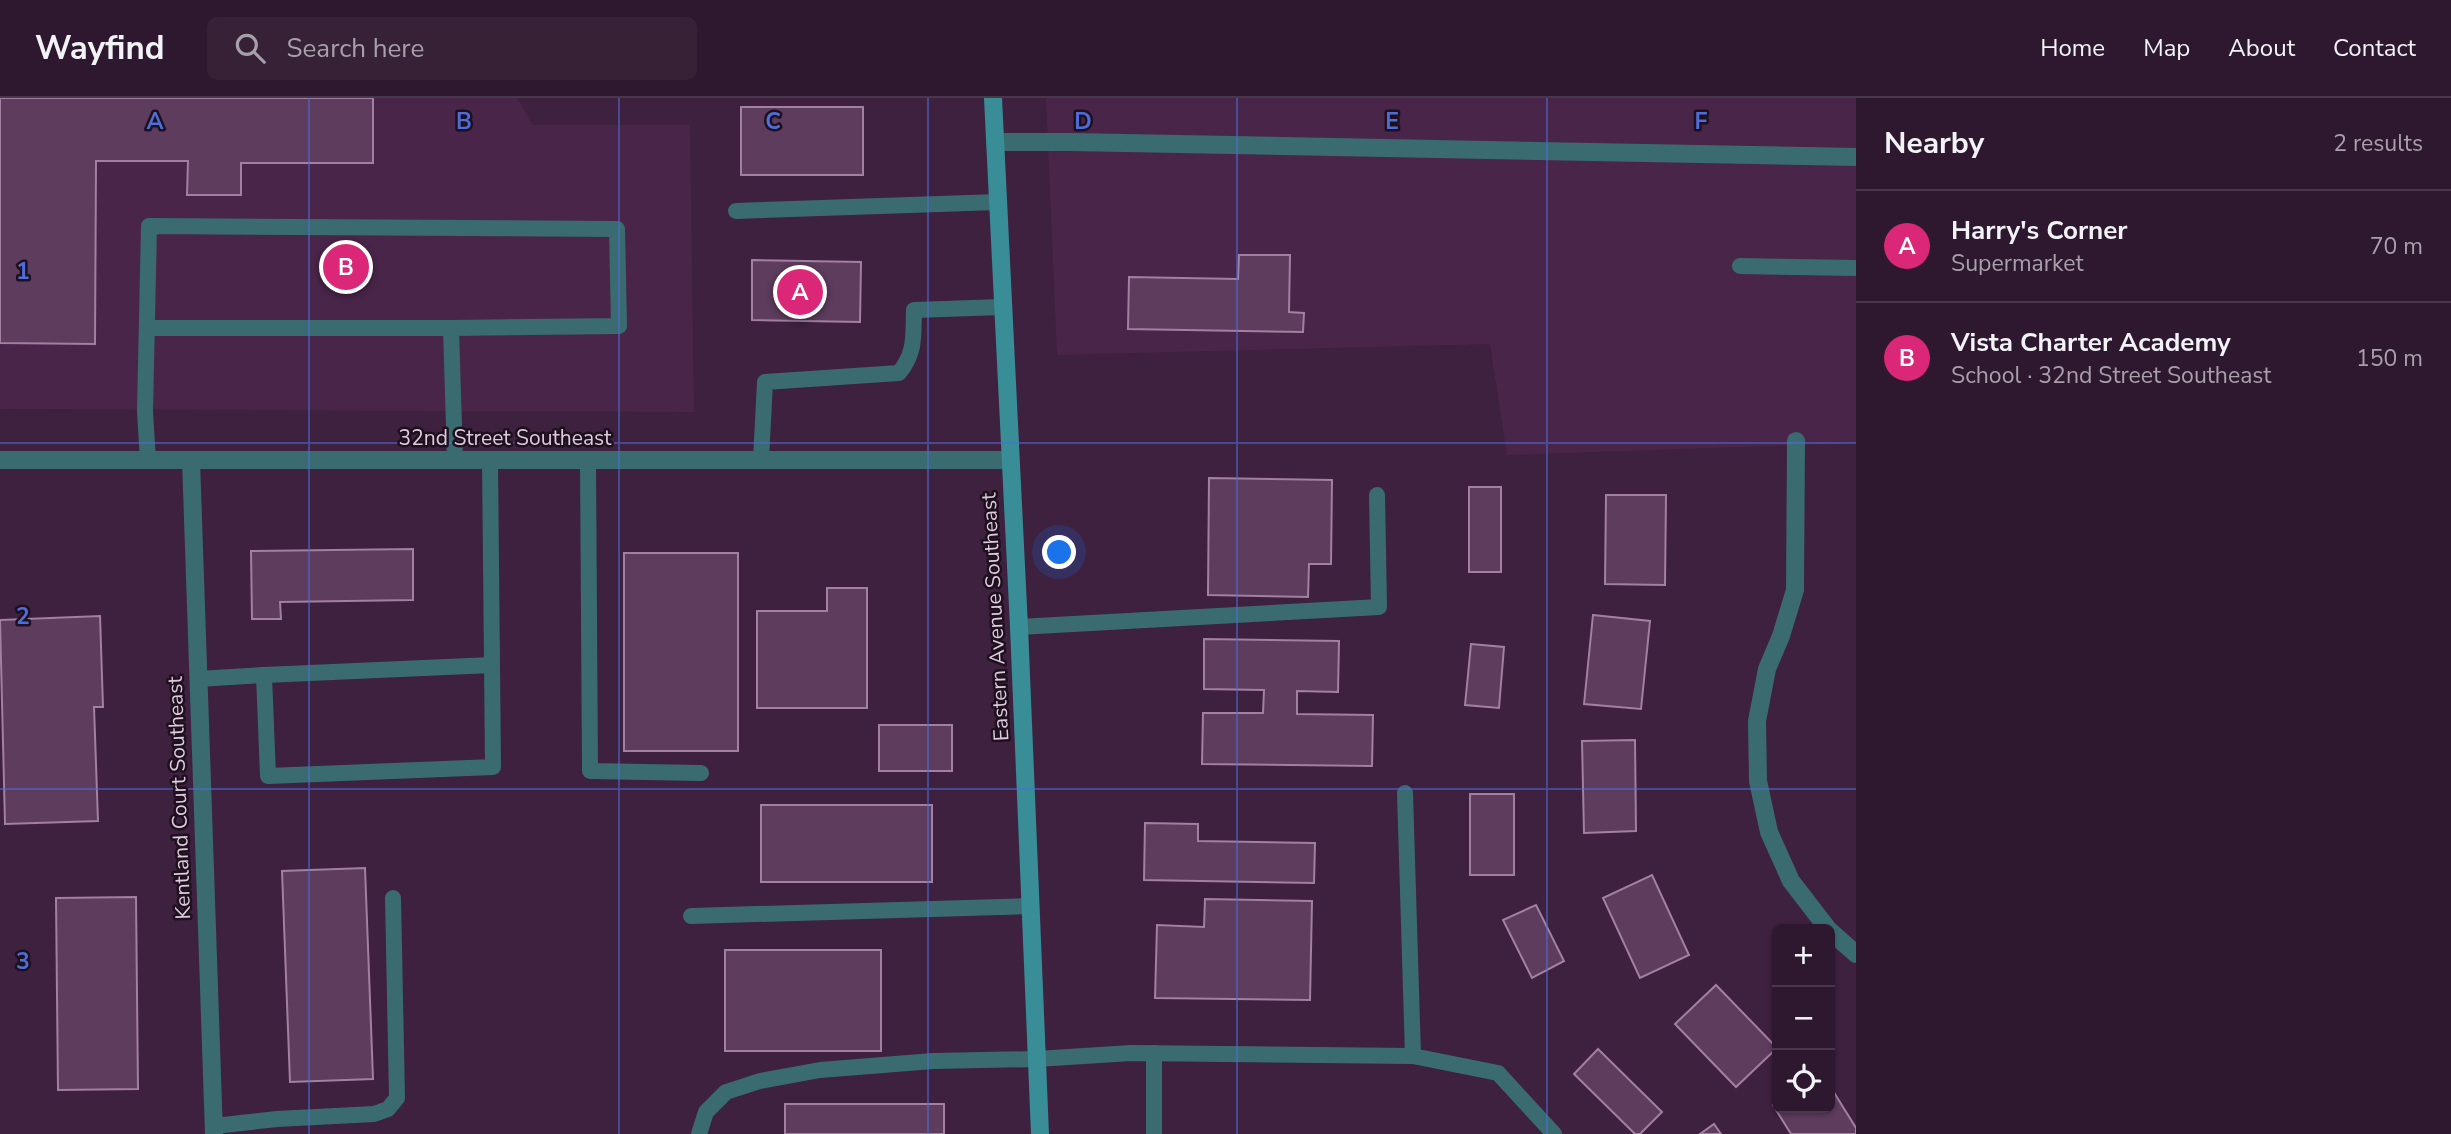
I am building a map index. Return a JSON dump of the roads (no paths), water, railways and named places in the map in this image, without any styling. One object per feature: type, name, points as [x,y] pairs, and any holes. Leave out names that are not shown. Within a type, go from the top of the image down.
[{"type":"main road","name":"Eastern Avenue Southeast","points":[[993,98],[1040,1134]]},
{"type":"street","points":[[995,142],[1856,157]]},
{"type":"street","points":[[1796,441],[1795,590],[1781,636],[1767,669],[1757,721],[1758,780],[1769,832],[1791,881],[1824,924]]},
{"type":"street","name":"32nd Street Southeast","points":[[0,460],[1010,460]]},
{"type":"street","name":"Kentland Court Southeast","points":[[191,460],[214,1130]]},
{"type":"street","points":[[1835,935],[1856,954]]},
{"type":"lane","points":[[736,211],[998,202]]},
{"type":"lane","points":[[147,328],[619,326],[617,229],[149,226],[145,412],[148,460]]},
{"type":"lane","points":[[1740,265],[1856,268]]},
{"type":"lane","points":[[761,460],[765,382],[899,373],[911,352],[914,310],[1002,307]]},
{"type":"lane","points":[[451,328],[456,460]]},
{"type":"lane","points":[[264,675],[268,776],[493,767],[490,460]]},
{"type":"lane","points":[[588,461],[590,771],[701,773]]},
{"type":"lane","points":[[1019,627],[1379,607],[1377,495]]},
{"type":"lane","points":[[198,679],[492,664]]},
{"type":"lane","points":[[1405,793],[1413,1056]]},
{"type":"lane","points":[[214,1130],[276,1119],[374,1114],[388,1109],[397,1098],[393,898]]},
{"type":"lane","points":[[691,916],[1031,906]]},
{"type":"lane","points":[[1154,1053],[1154,1134]]},
{"type":"lane","points":[[699,1134],[706,1112],[726,1092],[760,1081],[820,1070],[933,1061],[1154,1053],[1413,1056],[1498,1073],[1553,1134]]},
{"type":"place","name":"Vista Charter Academy","points":[[346,267]]},
{"type":"place","name":"Harry's Corner","points":[[800,292]]}]
